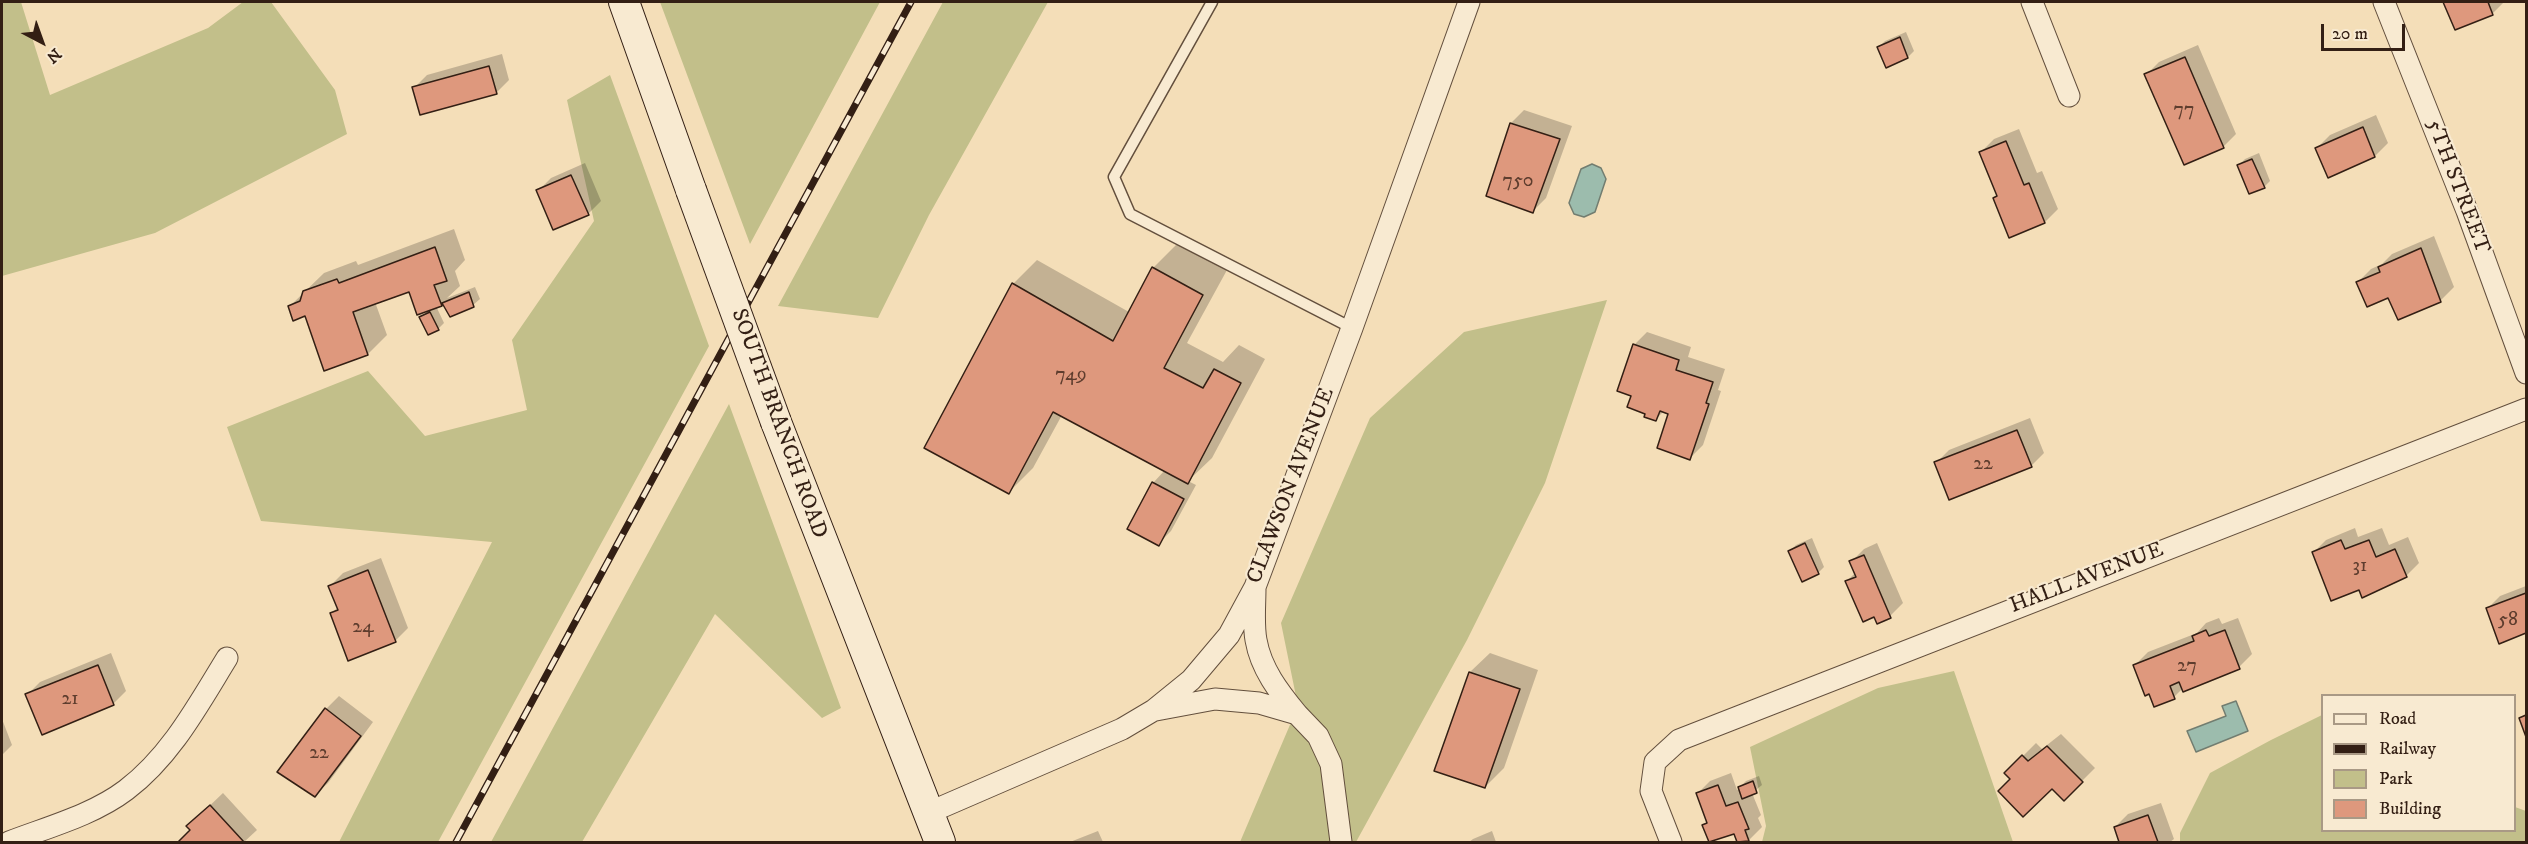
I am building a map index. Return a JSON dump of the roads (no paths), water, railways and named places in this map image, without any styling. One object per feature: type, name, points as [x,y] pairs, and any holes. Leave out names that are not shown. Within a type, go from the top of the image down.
[{"type":"street","name":"SOUTH BRANCH ROAD","points":[[624,2],[776,422],[940,843]]},
{"type":"street","name":"CLAWSON AVENUE","points":[[928,813],[1122,729],[1154,710],[1191,680],[1210,660],[1229,634],[1255,587],[1352,328],[1469,2]]},
{"type":"street","points":[[2032,2],[2069,96]]},
{"type":"street","name":"5TH STREET","points":[[2384,2],[2467,211],[2526,373]]},
{"type":"street","name":"HALL AVENUE","points":[[1671,843],[1651,791],[1655,762],[1679,740],[2526,409]]},
{"type":"street","points":[[1255,587],[1255,639],[1260,658],[1275,687],[1318,736],[1331,764],[1341,843]]},
{"type":"street","points":[[9,843],[92,810],[126,790],[156,763],[189,721],[227,658]]},
{"type":"street","points":[[1154,710],[1215,699],[1259,703],[1297,714]]},
{"type":"lane","points":[[1212,2],[1114,177],[1130,214],[1352,328]]},
{"type":"railway","points":[[456,842],[911,2]]}]
